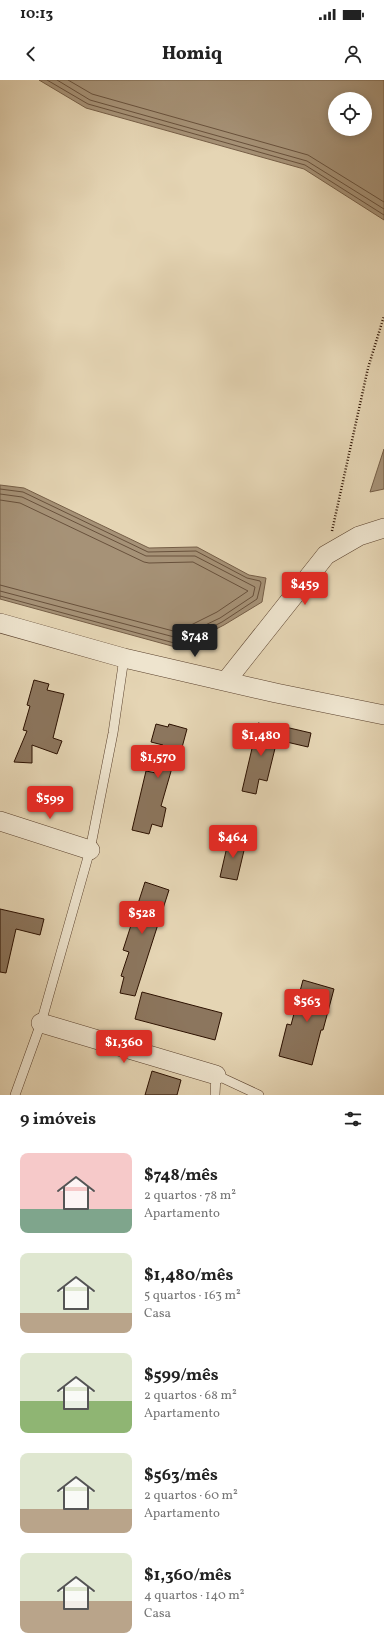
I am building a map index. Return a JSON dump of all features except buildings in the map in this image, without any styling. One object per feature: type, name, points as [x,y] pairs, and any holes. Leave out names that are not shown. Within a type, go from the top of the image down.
[{"type":"street","points":[[226,681],[326,555],[360,536],[384,528]]},
{"type":"street","points":[[0,624],[124,658],[384,715]]},
{"type":"street","points":[[0,821],[90,850]]},
{"type":"street","points":[[41,1023],[216,1075]]},
{"type":"lane","points":[[15,1095],[41,1023],[90,850],[113,734],[124,658]]},
{"type":"lane","points":[[215,1095],[216,1075],[259,1095]]},
{"type":"path","points":[[326,555],[368,368],[384,316]]},
{"type":"water","points":[[39,80],[384,80],[384,220],[304,169],[86,108]]},
{"type":"water","points":[[384,449],[384,489],[370,492]]},
{"type":"water","points":[[0,485],[24,488],[149,548],[197,547],[249,575],[266,578],[262,602],[224,625],[179,648],[0,599]]}]
